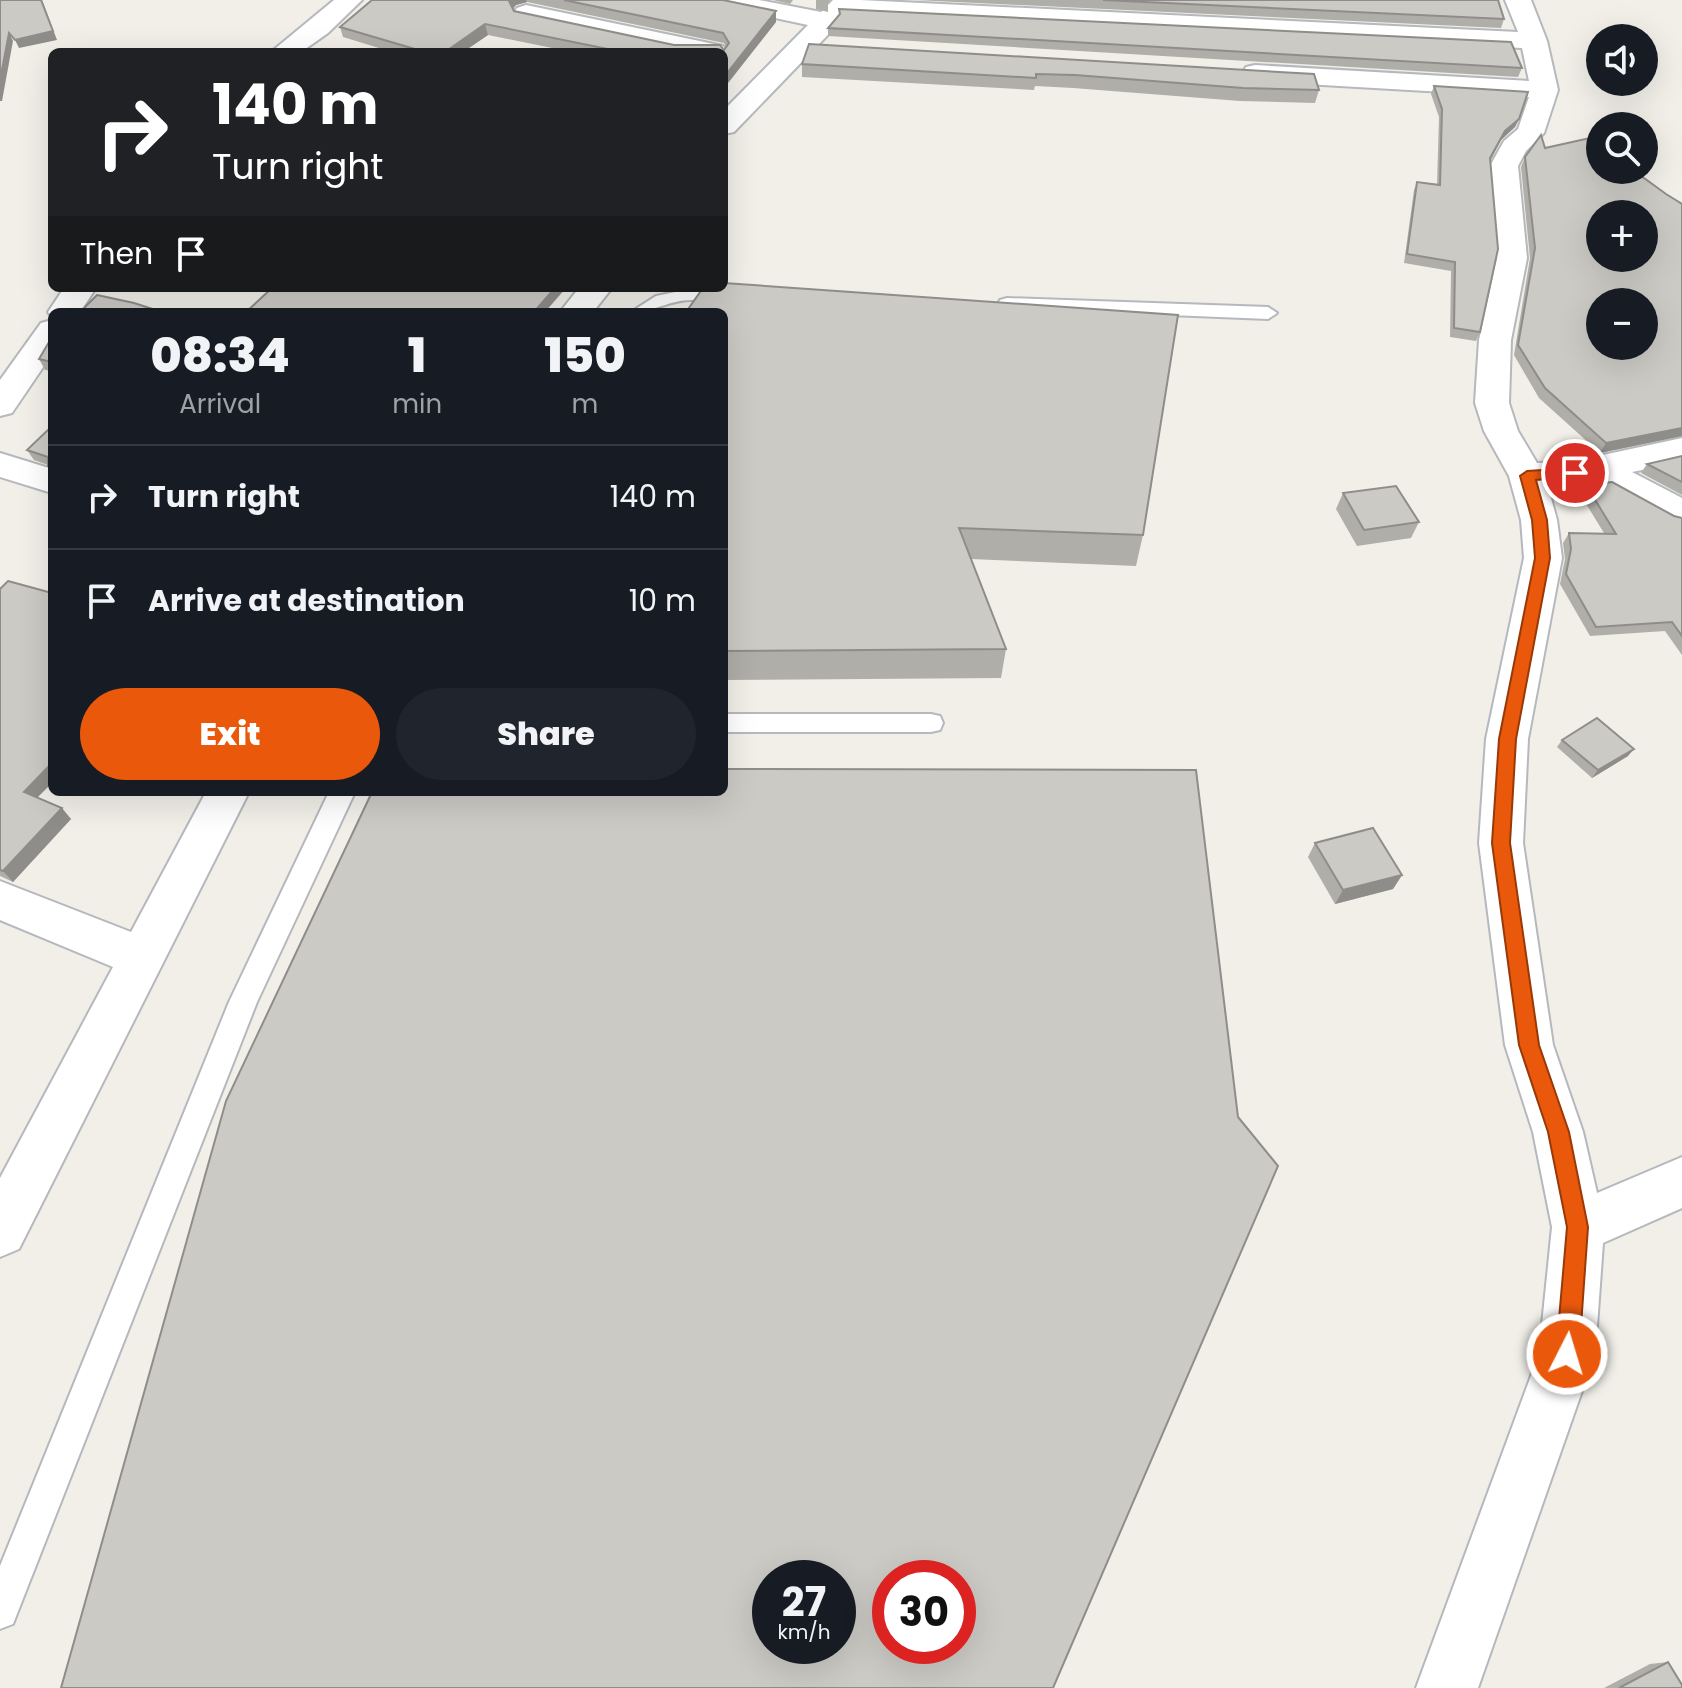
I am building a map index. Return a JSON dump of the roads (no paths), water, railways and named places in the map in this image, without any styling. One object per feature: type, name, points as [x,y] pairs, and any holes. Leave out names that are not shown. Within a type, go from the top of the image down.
[{"type":"street","points":[[290,48],[319,28],[349,0]]},
{"type":"street","points":[[722,0],[837,9],[1215,13],[1534,41]]},
{"type":"street","points":[[1447,1688],[1567,1354],[1578,1227],[1558,1132],[1529,1045],[1501,843],[1507,739],[1543,558],[1539,520],[1527,476],[1501,431],[1492,403],[1495,340],[1512,258],[1504,166],[1514,147],[1530,133],[1544,90],[1534,41],[1518,0]]},
{"type":"street","points":[[728,115],[837,9]]},
{"type":"street","points":[[526,13],[694,48]]},
{"type":"street","points":[[1215,13],[1223,63],[1544,90]]},
{"type":"street","points":[[802,46],[834,48]]},
{"type":"street","points":[[732,56],[781,66]]},
{"type":"street","points":[[579,308],[593,292]]},
{"type":"street","points":[[0,405],[48,336]]},
{"type":"street","points":[[1527,476],[1597,469],[1682,450]]},
{"type":"street","points":[[0,465],[48,480]]},
{"type":"street","points":[[1597,469],[1682,514]]},
{"type":"street","points":[[0,1231],[226,796]]},
{"type":"street","points":[[0,900],[141,957]]},
{"type":"street","points":[[1578,1227],[1682,1182]]},
{"type":"lane","points":[[646,308],[661,298],[677,293],[757,296]]},
{"type":"lane","points":[[981,304],[1268,313]]},
{"type":"lane","points":[[728,723],[931,723]]},
{"type":"lane","points":[[0,1611],[243,1002],[340,796]]}]
